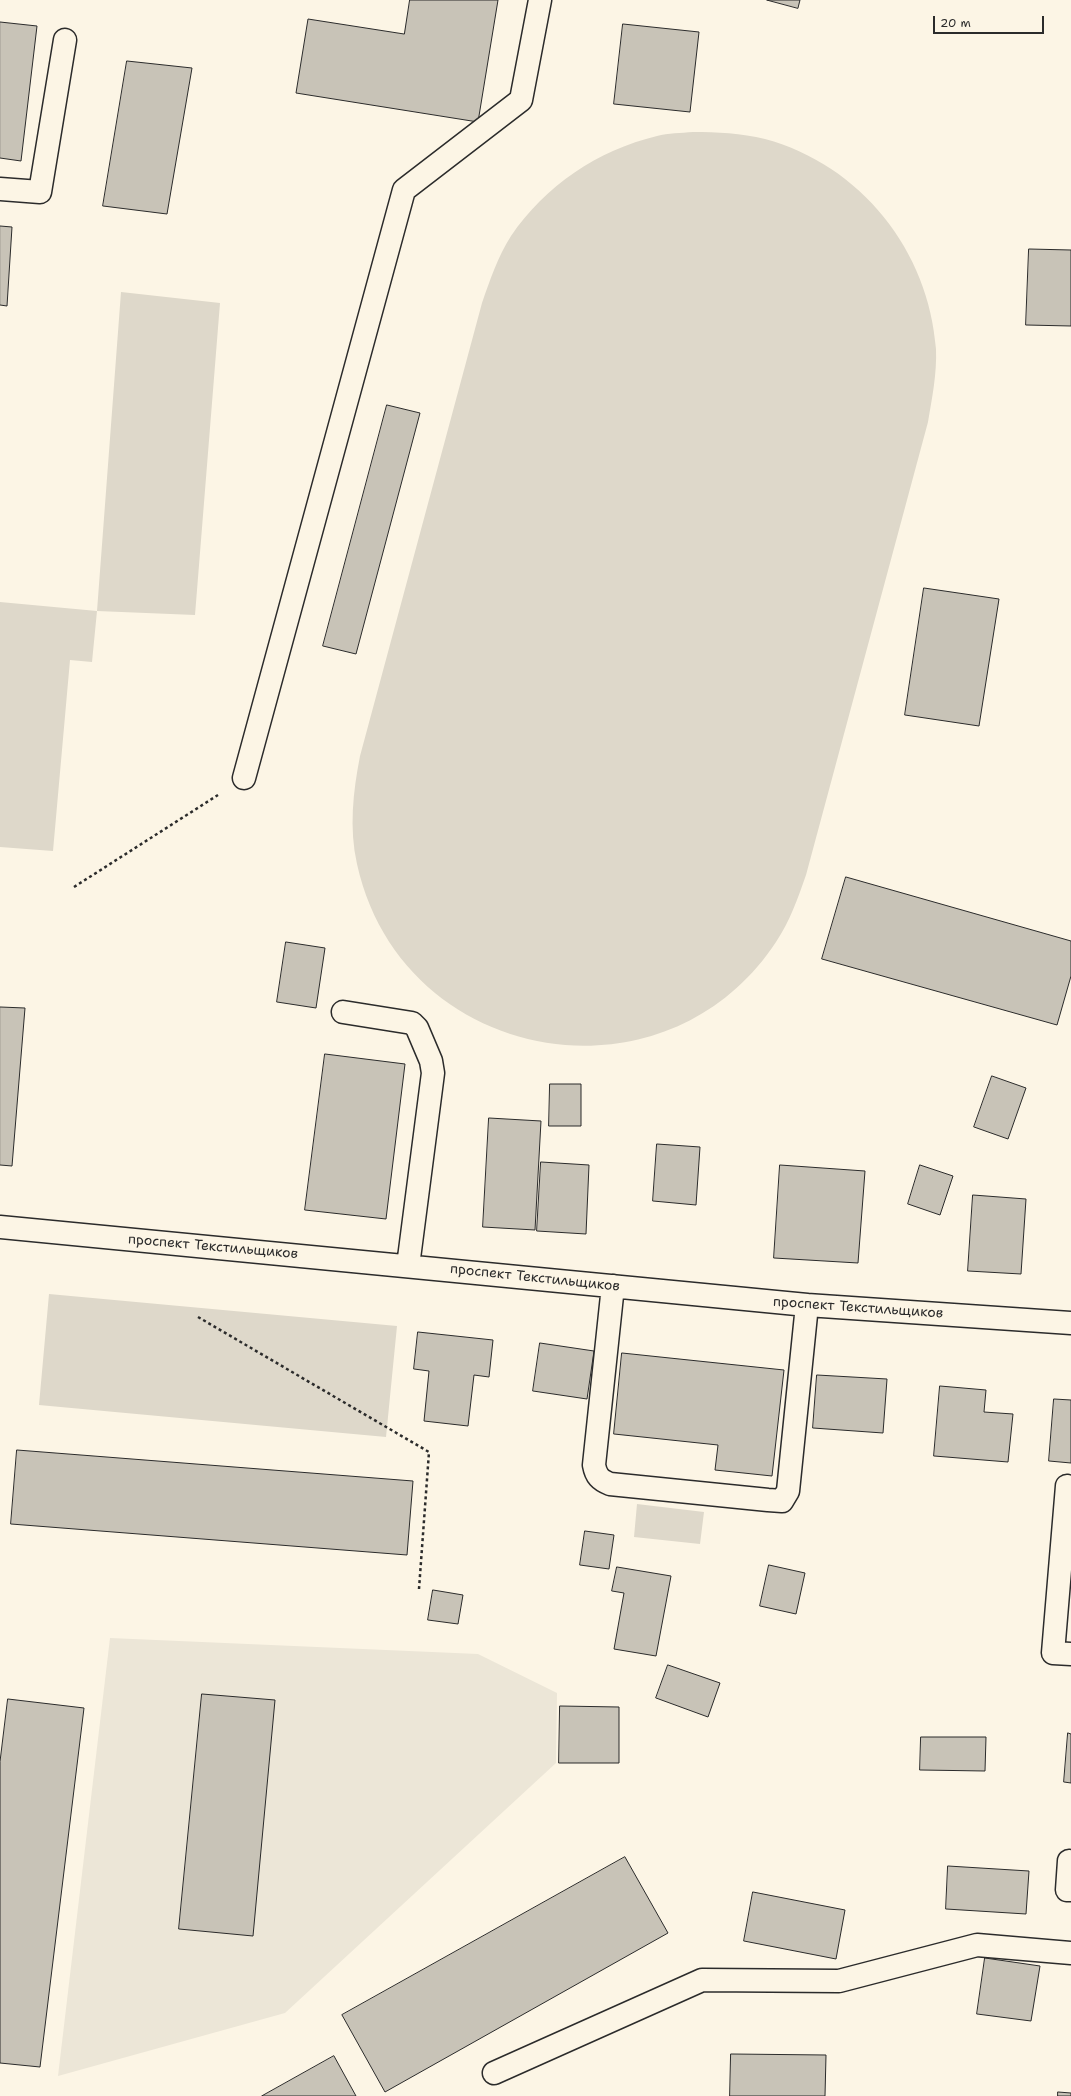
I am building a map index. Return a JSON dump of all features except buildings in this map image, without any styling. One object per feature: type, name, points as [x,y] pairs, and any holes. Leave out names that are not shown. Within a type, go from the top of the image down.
[{"type":"street","points":[[244,778],[404,190],[521,100],[540,0]]},
{"type":"street","points":[[0,189],[40,192],[65,40]]},
{"type":"street","points":[[344,1012],[412,1023],[417,1028],[433,1068],[408,1266]]},
{"type":"street","name":"проспект Текстильщиков","points":[[0,1227],[807,1305],[1071,1323]]},
{"type":"street","points":[[613,1286],[594,1465],[596,1474],[601,1480],[610,1484],[768,1500],[782,1501],[788,1492],[807,1305]]},
{"type":"street","points":[[1067,1486],[1053,1653],[1071,1654]]},
{"type":"street","points":[[1069,1861],[1067,1890],[1071,1890]]},
{"type":"street","points":[[494,2073],[702,1980],[839,1981],[977,1945],[1071,1953]]},
{"type":"path","points":[[74,887],[244,778]]},
{"type":"path","points":[[198,1317],[429,1452],[419,1589]]},
{"type":"shaded area","points":[[693,132],[747,135],[765,139],[800,151],[831,169],[859,191],[884,217],[904,246],[920,278],[931,313],[936,358],[935,377],[928,422],[806,875],[793,909],[781,934],[776,942],[728,996],[669,1030],[606,1045],[541,1042],[479,1021],[425,984],[383,932],[357,864],[353,837],[354,796],[360,756],[482,303],[502,252],[511,236],[540,201],[575,172],[614,150],[635,142],[661,135]]},
{"type":"shaded area","points":[[121,292],[220,303],[195,615],[97,611]]},
{"type":"shaded area","points":[[0,602],[97,611],[92,662],[70,660],[53,851],[0,847]]},
{"type":"shaded area","points":[[49,1294],[397,1326],[386,1437],[39,1405]]},
{"type":"shaded area","points":[[637,1504],[704,1512],[700,1544],[634,1537]]},
{"type":"shaded area","points":[[110,1638],[478,1654],[557,1693],[556,1763],[285,2013],[58,2076]]}]
